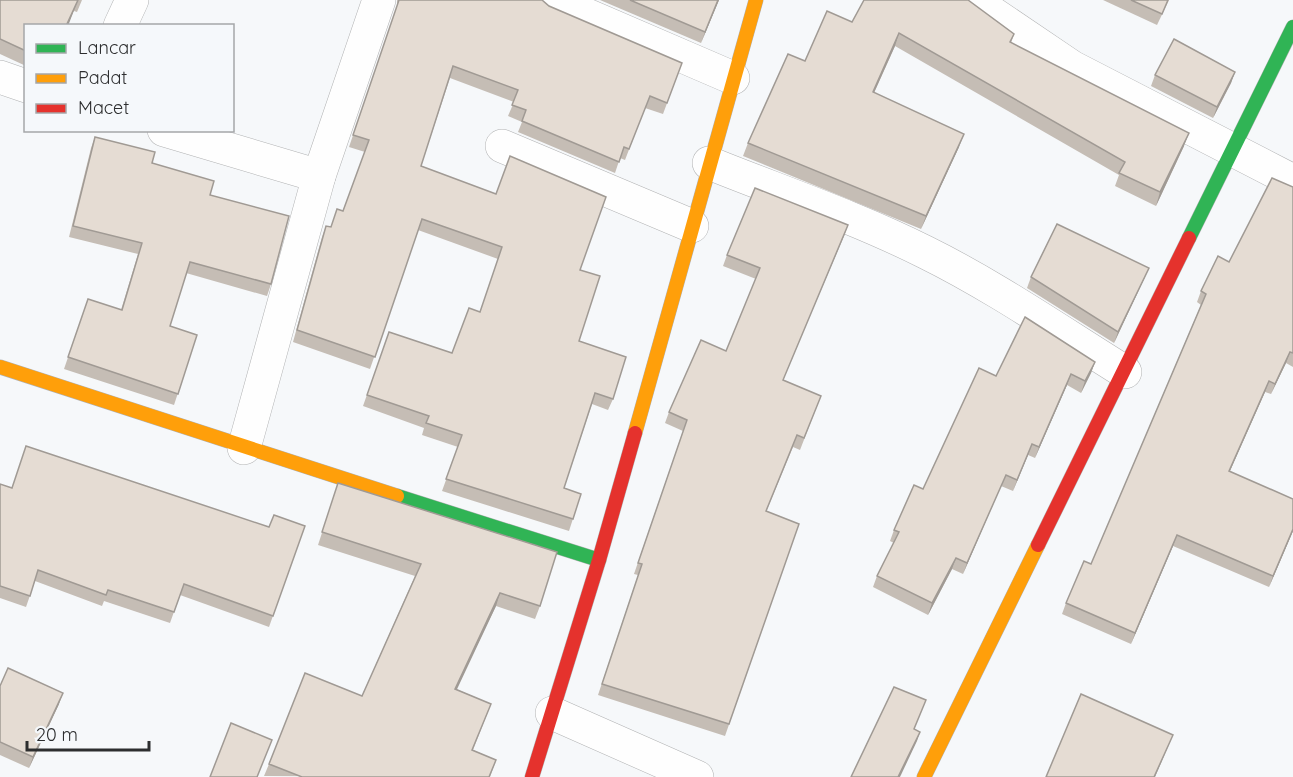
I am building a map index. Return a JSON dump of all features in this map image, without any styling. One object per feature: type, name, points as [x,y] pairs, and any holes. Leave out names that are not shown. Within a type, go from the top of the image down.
[{"type":"street","points":[[121,24],[132,0]]},
{"type":"street","points":[[244,448],[319,176],[379,0]]},
{"type":"street","points":[[552,0],[733,78]]},
{"type":"street","points":[[532,777],[599,560],[756,0]]},
{"type":"street","points":[[973,0],[1072,67],[1293,181]]},
{"type":"street","points":[[924,777],[1293,27]]},
{"type":"street","points":[[0,77],[24,85]]},
{"type":"street","points":[[171,132],[319,176]]},
{"type":"street","points":[[502,146],[692,226]]},
{"type":"street","points":[[709,164],[844,216],[925,252],[1014,303],[1125,372]]},
{"type":"street","points":[[0,367],[244,448],[599,560]]},
{"type":"street","points":[[552,713],[698,777]]},
{"type":"building","points":[[0,0],[78,0],[67,24],[24,24],[24,50],[0,39]]},
{"type":"building","points":[[399,0],[542,0],[549,6],[682,63],[667,103],[650,96],[629,149],[624,147],[619,162],[522,121],[526,110],[512,105],[518,90],[453,66],[421,166],[496,194],[510,156],[606,197],[580,270],[600,276],[579,341],[626,357],[613,399],[595,393],[564,488],[581,494],[573,519],[446,479],[462,435],[426,423],[429,416],[367,395],[389,332],[452,353],[469,308],[480,312],[502,247],[422,219],[375,357],[297,330],[326,226],[331,227],[337,209],[343,211],[369,140],[353,135]]},
{"type":"building","points":[[630,0],[718,0],[705,32]]},
{"type":"building","points":[[864,0],[968,0],[1014,34],[1010,42],[1189,133],[1160,192],[1119,173],[1125,162],[899,33],[873,92],[964,134],[926,216],[748,143],[788,54],[805,61],[827,11],[852,22]]},
{"type":"building","points":[[1131,0],[1168,0],[1162,14]]},
{"type":"building","points":[[1174,39],[1235,72],[1217,107],[1155,75]]},
{"type":"building","points":[[95,137],[155,152],[152,163],[214,181],[210,195],[289,216],[271,284],[190,262],[170,326],[197,335],[178,394],[68,357],[88,299],[122,310],[142,243],[73,226]]},
{"type":"building","points":[[1272,178],[1293,187],[1293,353],[1290,352],[1275,384],[1269,381],[1229,471],[1293,499],[1293,529],[1273,576],[1177,535],[1135,633],[1066,603],[1084,561],[1091,564],[1206,294],[1201,291],[1218,256],[1229,262]]},
{"type":"building","points":[[755,188],[848,225],[783,380],[821,396],[804,438],[797,435],[766,511],[799,524],[729,724],[602,684],[642,564],[638,563],[687,420],[669,412],[701,340],[726,351],[760,268],[727,255]]},
{"type":"building","points":[[1057,224],[1149,268],[1118,332],[1031,277]]},
{"type":"building","points":[[1025,317],[1095,362],[1085,381],[1071,374],[1039,447],[1032,444],[1017,480],[1006,475],[967,563],[956,558],[932,603],[877,576],[899,532],[894,530],[914,485],[923,489],[979,368],[996,376]]},
{"type":"building","points":[[26,446],[269,527],[274,515],[305,526],[273,616],[184,584],[174,612],[108,590],[106,595],[38,570],[30,596],[0,586],[0,484],[12,488]]},
{"type":"building","points":[[338,483],[557,552],[540,606],[500,593],[455,689],[491,704],[472,750],[496,760],[489,777],[302,777],[269,764],[305,673],[362,696],[421,564],[322,532]]},
{"type":"building","points":[[8,668],[63,693],[33,757],[0,742],[0,686]]},
{"type":"building","points":[[894,687],[926,700],[914,729],[920,732],[898,777],[851,777]]},
{"type":"building","points":[[1081,694],[1173,735],[1154,777],[1046,777]]},
{"type":"building","points":[[231,723],[272,740],[257,777],[210,777]]},
{"type":"traffic: fast","points":[[1189,238],[1293,27]]},
{"type":"traffic: fast","points":[[397,496],[599,560]]},
{"type":"traffic: slow","points":[[635,433],[756,0]]},
{"type":"traffic: slow","points":[[0,367],[397,496]]},
{"type":"traffic: slow","points":[[924,777],[1038,545]]},
{"type":"traffic: jam","points":[[1038,545],[1189,238]]},
{"type":"traffic: jam","points":[[532,777],[599,560],[635,433]]}]
